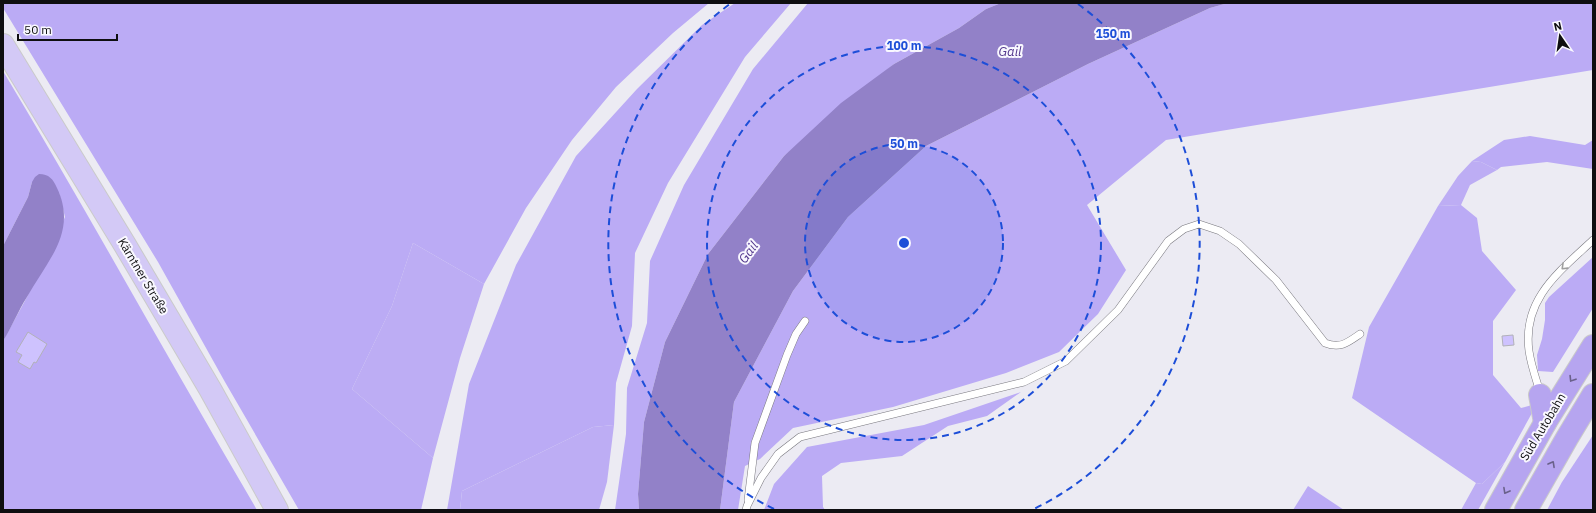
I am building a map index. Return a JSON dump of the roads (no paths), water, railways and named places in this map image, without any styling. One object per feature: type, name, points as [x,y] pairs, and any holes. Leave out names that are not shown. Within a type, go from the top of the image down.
[{"type":"highway","name":"Süd Autobahn","points":[[1496,510],[1545,423],[1593,346]]},
{"type":"highway","points":[[1540,395],[1545,423]]},
{"type":"highway","points":[[1526,510],[1593,395]]},
{"type":"main road","name":"Kärntner Straße","points":[[3,45],[129,252],[210,389],[277,510]]},
{"type":"lane","points":[[746,508],[761,478],[778,454],[800,438],[1024,382],[1066,361],[1118,310],[1168,242],[1184,229],[1199,224],[1220,231],[1239,244],[1276,280],[1324,343],[1334,346],[1347,343],[1360,334]]},
{"type":"lane","points":[[1540,395],[1529,351],[1528,326],[1532,310],[1545,287],[1593,240]]},
{"type":"lane","points":[[746,508],[755,444],[787,355],[796,334],[805,321]]},
{"type":"water","name":"Gail","points":[[1001,3],[1228,3],[1210,8],[1088,64],[926,146],[848,217],[793,291],[734,402],[720,510],[639,510],[638,494],[644,422],[665,342],[708,254],[784,156],[841,103],[894,64],[959,28],[986,9]]},
{"type":"water","points":[[39,174],[50,178],[57,188],[63,204],[64,219],[62,232],[51,258],[24,302],[3,341],[3,246],[28,197],[32,182]]}]
